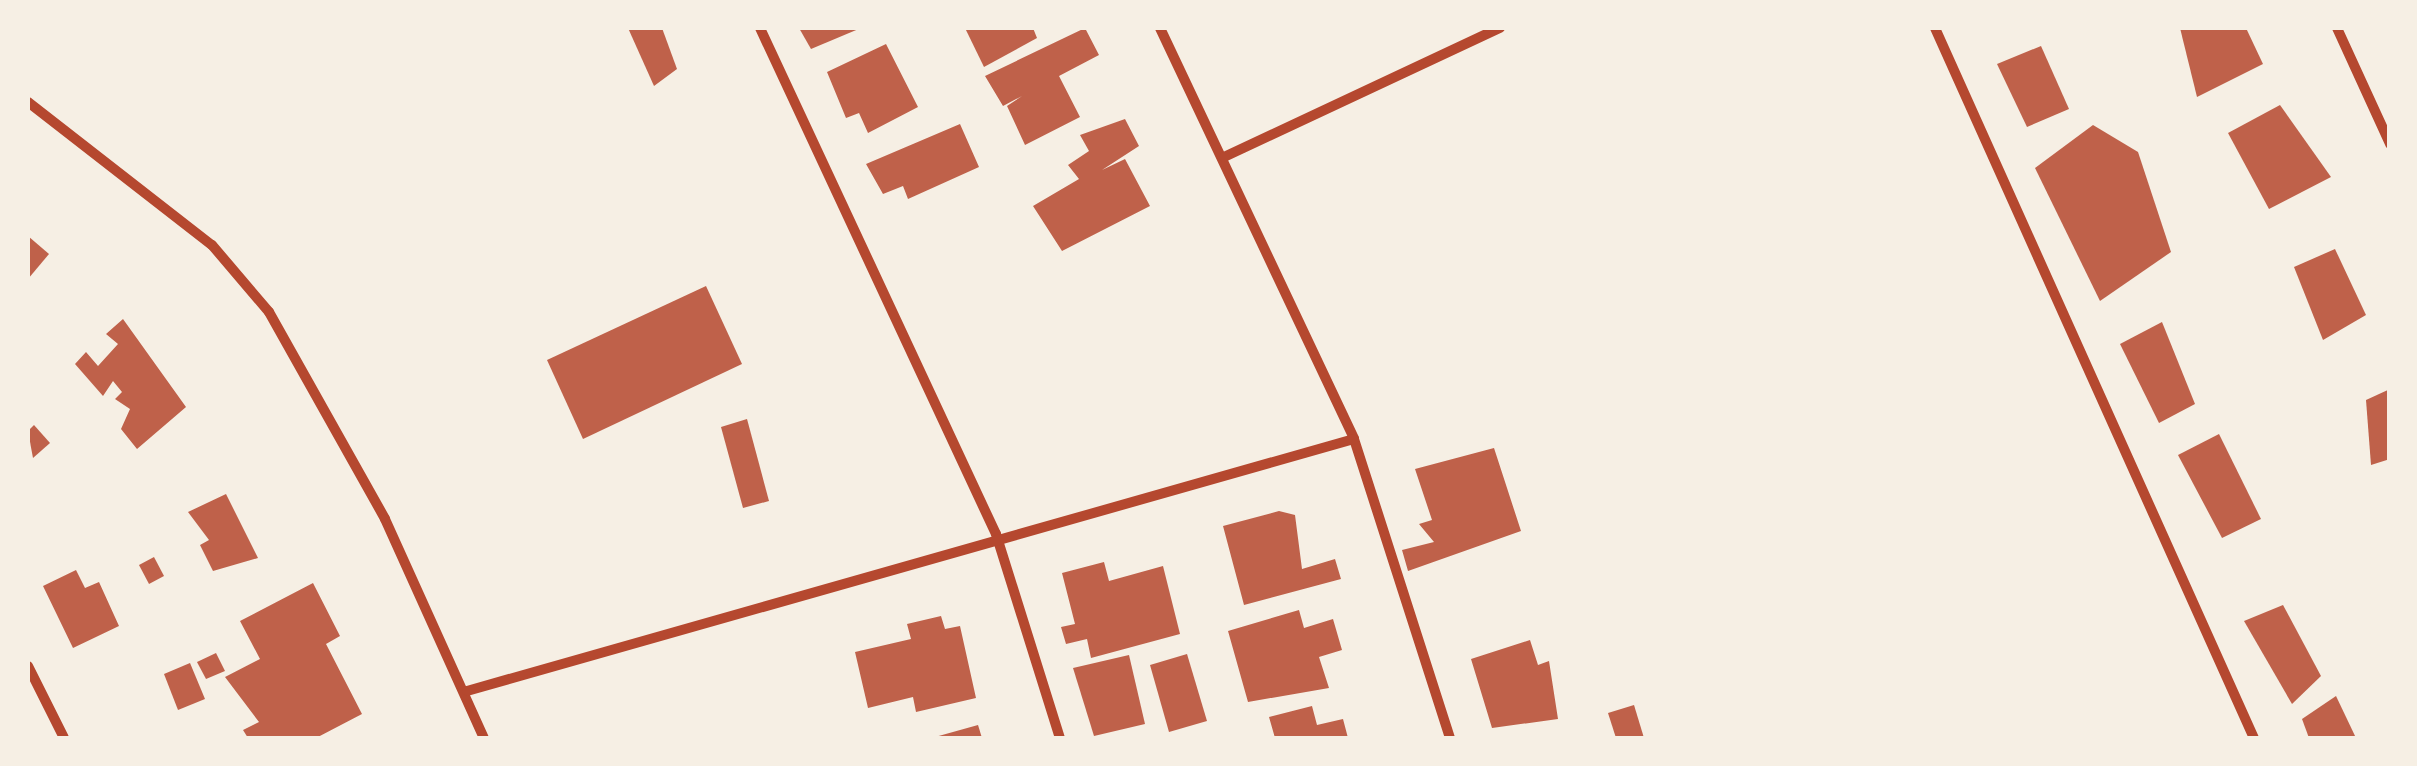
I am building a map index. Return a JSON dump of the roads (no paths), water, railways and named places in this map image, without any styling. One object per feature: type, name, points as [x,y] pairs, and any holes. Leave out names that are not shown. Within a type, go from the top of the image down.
[{"type":"street","points":[[760,28],[996,534],[1060,738]]},
{"type":"street","points":[[1160,28],[1354,439],[1450,738]]},
{"type":"street","points":[[1224,157],[1500,28]]},
{"type":"street","points":[[1935,28],[2254,738]]},
{"type":"street","points":[[2336,28],[2390,144]]},
{"type":"street","points":[[28,102],[212,244],[269,312],[385,519],[467,691],[484,738]]},
{"type":"street","points":[[467,691],[996,534],[1354,439]]},
{"type":"street","points":[[28,666],[64,738]]}]
